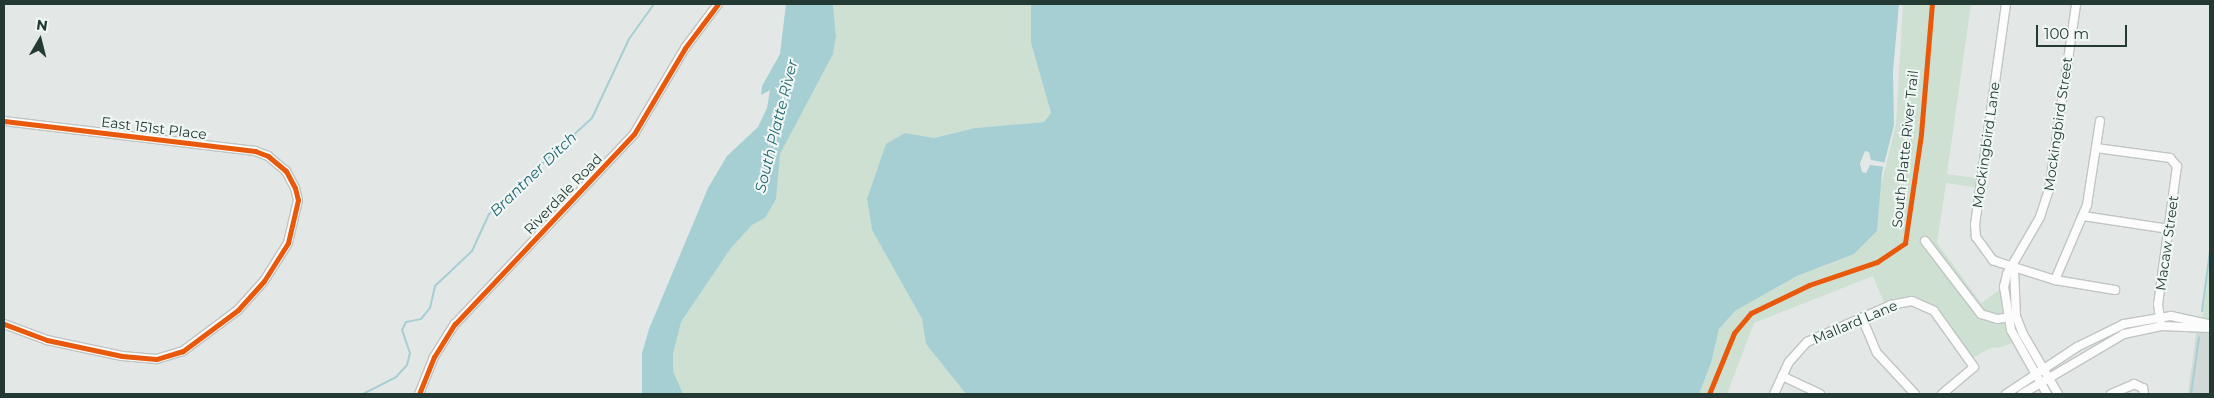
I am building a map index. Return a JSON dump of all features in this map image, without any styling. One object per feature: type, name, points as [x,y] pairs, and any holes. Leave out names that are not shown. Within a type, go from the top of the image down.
[{"type":"street","name":"Riverdale Road","points":[[419,394],[434,358],[455,324],[639,128],[685,48],[718,4]]},
{"type":"street","name":"Mockingbird Lane","points":[[2006,4],[1975,229],[1978,240],[1993,260],[2055,280],[2115,290]]},
{"type":"street","name":"Mockingbird Street","points":[[2047,394],[2016,341],[2007,318],[2004,287],[2007,274],[2014,267],[2043,209],[2049,190],[2076,4]]},
{"type":"street","name":"East 151st Place","points":[[4,121],[255,151],[275,161],[291,178],[297,193],[296,216],[288,243],[276,264],[238,310],[197,342],[170,356],[140,359],[80,349],[4,324]]},
{"type":"street","points":[[2055,280],[2083,216],[2100,121]]},
{"type":"street","name":"Macaw Street","points":[[2096,148],[2174,160],[2177,173],[2158,304],[2161,326]]},
{"type":"street","points":[[2083,216],[2169,228]]},
{"type":"street","points":[[1925,241],[1981,314],[1991,319],[2016,316]]},
{"type":"street","name":"Mockingbird Street","points":[[2014,267],[2016,316],[2023,334],[2058,394]]},
{"type":"street","name":"Mallard Lane","points":[[1774,394],[1794,354],[1807,342],[1905,301],[1920,303],[1934,311],[1974,367],[1942,394]]},
{"type":"street","points":[[2006,394],[2044,368],[2114,328],[2160,316],[2182,316],[2210,324]]},
{"type":"street","points":[[1862,318],[1877,353],[1916,394]]},
{"type":"street","points":[[2022,394],[2049,376],[2124,334],[2161,326],[2210,328]]},
{"type":"street","points":[[1782,376],[1820,394]]},
{"type":"street","points":[[2111,394],[2130,384],[2143,383],[2144,394]]},
{"type":"shaded area","points":[[2197,328],[2210,328],[2210,394],[2188,394]]},
{"type":"green space","points":[[833,4],[1031,4],[1031,43],[1051,113],[1044,122],[975,128],[934,138],[904,133],[867,199],[872,230],[922,319],[926,344],[966,394],[683,394],[673,371],[673,354],[681,322],[731,248],[752,225],[765,218],[778,181],[777,165],[780,153],[833,54],[836,37]]},
{"type":"green space","points":[[1903,4],[1971,4],[1947,174],[1982,179],[1980,188],[1946,183],[1937,243],[1981,303],[2004,287],[2016,341],[2002,347],[1990,348],[1969,360],[1941,318],[1919,303],[1886,307],[1873,276],[1754,323],[1727,394],[1699,394],[1711,363],[1719,329],[1735,311],[1797,276],[1854,254],[1877,231],[1880,189],[1896,124]]},
{"type":"green space","points":[[2210,258],[2210,324],[2202,321]]},
{"type":"water","name":"South Platte River","points":[[786,4],[833,4],[836,37],[833,54],[780,154],[776,199],[765,218],[752,225],[731,248],[681,322],[673,354],[673,371],[683,394],[642,394],[642,353],[649,329],[708,188],[727,156],[758,127],[767,108],[770,90],[761,95],[762,86],[780,54]]},
{"type":"water","points":[[1031,4],[1899,4],[1893,71],[1894,125],[1882,172],[1877,231],[1854,254],[1797,276],[1735,311],[1719,329],[1711,363],[1699,394],[966,394],[926,344],[922,319],[872,230],[867,199],[886,144],[905,133],[934,138],[975,128],[1044,122],[1051,113],[1031,43]]},
{"type":"pier","points":[[1865,151],[1869,152],[1871,160],[1887,163],[1886,167],[1870,165],[1866,173],[1862,172],[1860,163]]},
{"type":"waterway","name":"Brantner Ditch","points":[[363,394],[396,377],[407,365],[410,353],[402,330],[406,322],[421,319],[430,308],[435,286],[472,251],[489,214],[520,191],[542,164],[592,118],[629,39],[654,4]]},
{"type":"waterway","points":[[2202,311],[2210,251]]},
{"type":"waterway","points":[[2191,394],[2199,338]]},
{"type":"cycle path","points":[[419,394],[434,357],[455,324],[634,134],[685,48],[718,4]]},
{"type":"cycle path","name":"South Platte River Trail","points":[[1709,394],[1734,333],[1751,313],[1809,285],[1877,262],[1905,243],[1921,134],[1932,4]]},
{"type":"cycle path","points":[[4,121],[255,151],[268,156],[286,171],[295,188],[298,200],[288,243],[264,281],[238,310],[183,351],[156,359],[122,356],[47,340],[4,324]]}]
